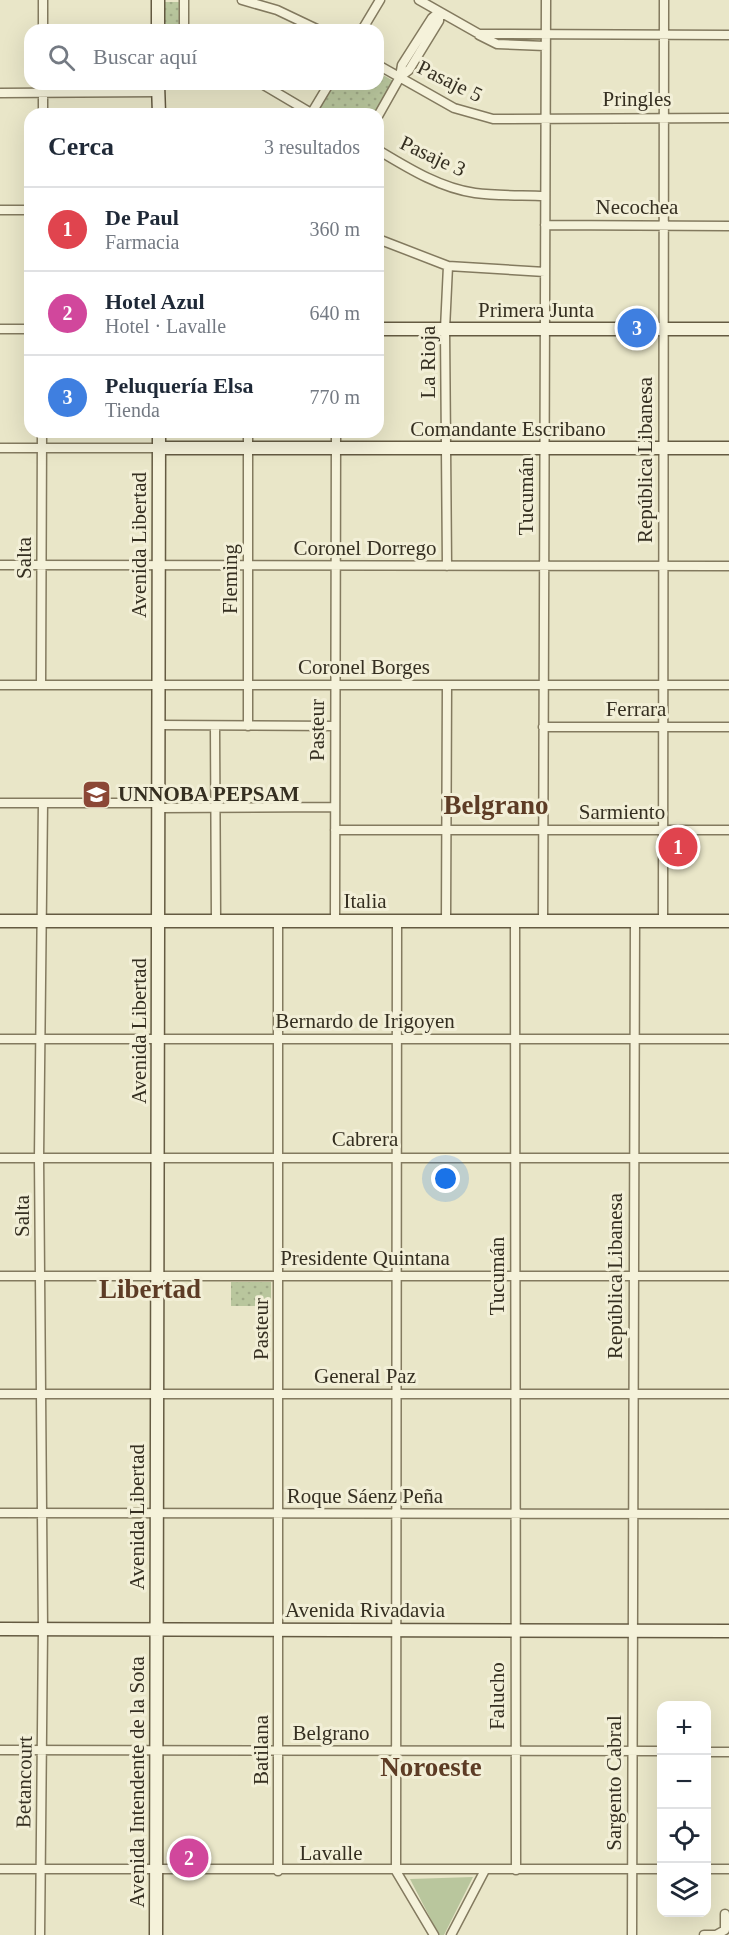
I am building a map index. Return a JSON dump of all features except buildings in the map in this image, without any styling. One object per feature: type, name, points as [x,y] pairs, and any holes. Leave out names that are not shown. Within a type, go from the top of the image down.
[{"type":"main road","points":[[158,0],[158,24]]},
{"type":"main road","points":[[158,90],[159,108]]},
{"type":"main road","name":"Primera Junta","points":[[384,329],[729,329]]},
{"type":"main road","name":"Avenida Libertad","points":[[156,1629],[159,438]]},
{"type":"main road","name":"Comandante Escribano","points":[[159,448],[729,448]]},
{"type":"main road","name":"Italia","points":[[0,921],[729,921]]},
{"type":"main road","name":"Avenida Rivadavia","points":[[0,1629],[729,1631]]},
{"type":"main road","name":"Avenida Intendente de la Sota","points":[[156,1629],[156,1935]]},
{"type":"street","points":[[43,0],[43,24]]},
{"type":"street","points":[[183,24],[184,0]]},
{"type":"street","points":[[242,0],[277,10],[306,24]]},
{"type":"street","points":[[366,24],[380,0]]},
{"type":"street","points":[[419,0],[497,44],[545,46]]},
{"type":"street","name":"Tucumán","points":[[543,921],[546,0]]},
{"type":"street","name":"República Libanesa","points":[[663,921],[664,0]]},
{"type":"street","points":[[383,108],[400,77],[402,65],[432,18],[439,12]]},
{"type":"street","points":[[479,34],[729,35]]},
{"type":"street","name":"Pasaje 5","points":[[384,68],[454,108],[471,114],[493,119],[545,117]]},
{"type":"street","points":[[0,93],[26,90]]},
{"type":"street","points":[[43,90],[43,108]]},
{"type":"street","points":[[272,90],[303,108]]},
{"type":"street","points":[[314,108],[325,90]]},
{"type":"street","name":"Pringles","points":[[545,117],[729,118]]},
{"type":"street","name":"Pasaje 3","points":[[384,153],[425,177],[460,190],[477,194],[545,196]]},
{"type":"street","points":[[0,210],[24,210]]},
{"type":"street","name":"Necochea","points":[[545,225],[729,226]]},
{"type":"street","points":[[384,240],[448,266],[545,272]]},
{"type":"street","name":"La Rioja","points":[[447,566],[445,329],[448,266]]},
{"type":"street","points":[[0,329],[24,329]]},
{"type":"street","name":"Salta","points":[[41,685],[42,438]]},
{"type":"street","name":"Fleming","points":[[248,438],[248,726]]},
{"type":"street","name":"Pasteur","points":[[335,920],[336,438]]},
{"type":"street","name":"Comandante Escribano","points":[[0,448],[159,448]]},
{"type":"street","name":"Coronel Dorrego","points":[[0,565],[729,566]]},
{"type":"street","name":"Coronel Borges","points":[[0,685],[729,685]]},
{"type":"street","points":[[446,921],[447,685]]},
{"type":"street","points":[[159,725],[335,726]]},
{"type":"street","points":[[214,726],[216,920]]},
{"type":"street","name":"Ferrara","points":[[543,727],[729,727]]},
{"type":"street","points":[[0,803],[215,808],[335,807]]},
{"type":"street","name":"Salta","points":[[43,803],[39,1158],[43,1629]]},
{"type":"street","name":"Sarmiento","points":[[335,830],[729,830]]},
{"type":"street","name":"Pasteur","points":[[278,920],[279,1630]]},
{"type":"street","points":[[397,921],[396,1871],[434,1935]]},
{"type":"street","name":"Tucumán","points":[[514,1630],[515,921]]},
{"type":"street","name":"República Libanesa","points":[[632,1631],[635,921]]},
{"type":"street","name":"Bernardo de Irigoyen","points":[[0,1040],[729,1039]]},
{"type":"street","name":"Cabrera","points":[[0,1158],[729,1158]]},
{"type":"street","name":"Presidente Quintana","points":[[0,1276],[729,1276]]},
{"type":"street","name":"General Paz","points":[[0,1394],[729,1394]]},
{"type":"street","name":"Roque Sáenz Peña","points":[[0,1513],[729,1514]]},
{"type":"street","name":"Betancourt","points":[[40,1935],[43,1629]]},
{"type":"street","name":"Batilana","points":[[278,1871],[279,1630]]},
{"type":"street","name":"Falucho","points":[[514,1630],[516,1870]]},
{"type":"street","name":"Sargento Cabral","points":[[632,1631],[632,1935]]},
{"type":"street","name":"Belgrano","points":[[0,1750],[657,1752]]},
{"type":"street","points":[[711,1752],[729,1752]]},
{"type":"street","name":"Lavalle","points":[[0,1869],[278,1871],[657,1869]]},
{"type":"street","points":[[711,1869],[729,1869]]},
{"type":"street","points":[[451,1935],[485,1870]]},
{"type":"street","points":[[704,1935],[716,1935],[724,1930],[725,1914]]},
{"type":"green space","points":[[164,2],[179,2],[179,24],[164,24]]},
{"type":"green space","points":[[384,76],[395,82],[380,108],[320,108],[330,90],[384,90]]},
{"type":"green space","points":[[231,1282],[271,1282],[271,1306],[231,1306]]},
{"type":"green space","points":[[473,1877],[444,1935],[439,1935],[410,1879]]},
{"type":"place","name":"Peluquería Elsa","points":[[637,328]]},
{"type":"place","name":"UNNOBA PEPSAM","points":[[97,794]]},
{"type":"place","name":"De Paul","points":[[678,847]]},
{"type":"place","name":"Hotel Azul","points":[[189,1858]]},
{"type":"district","name":"Belgrano","points":[[496,805]]},
{"type":"district","name":"Libertad","points":[[150,1289]]},
{"type":"district","name":"Noroeste","points":[[431,1767]]}]
